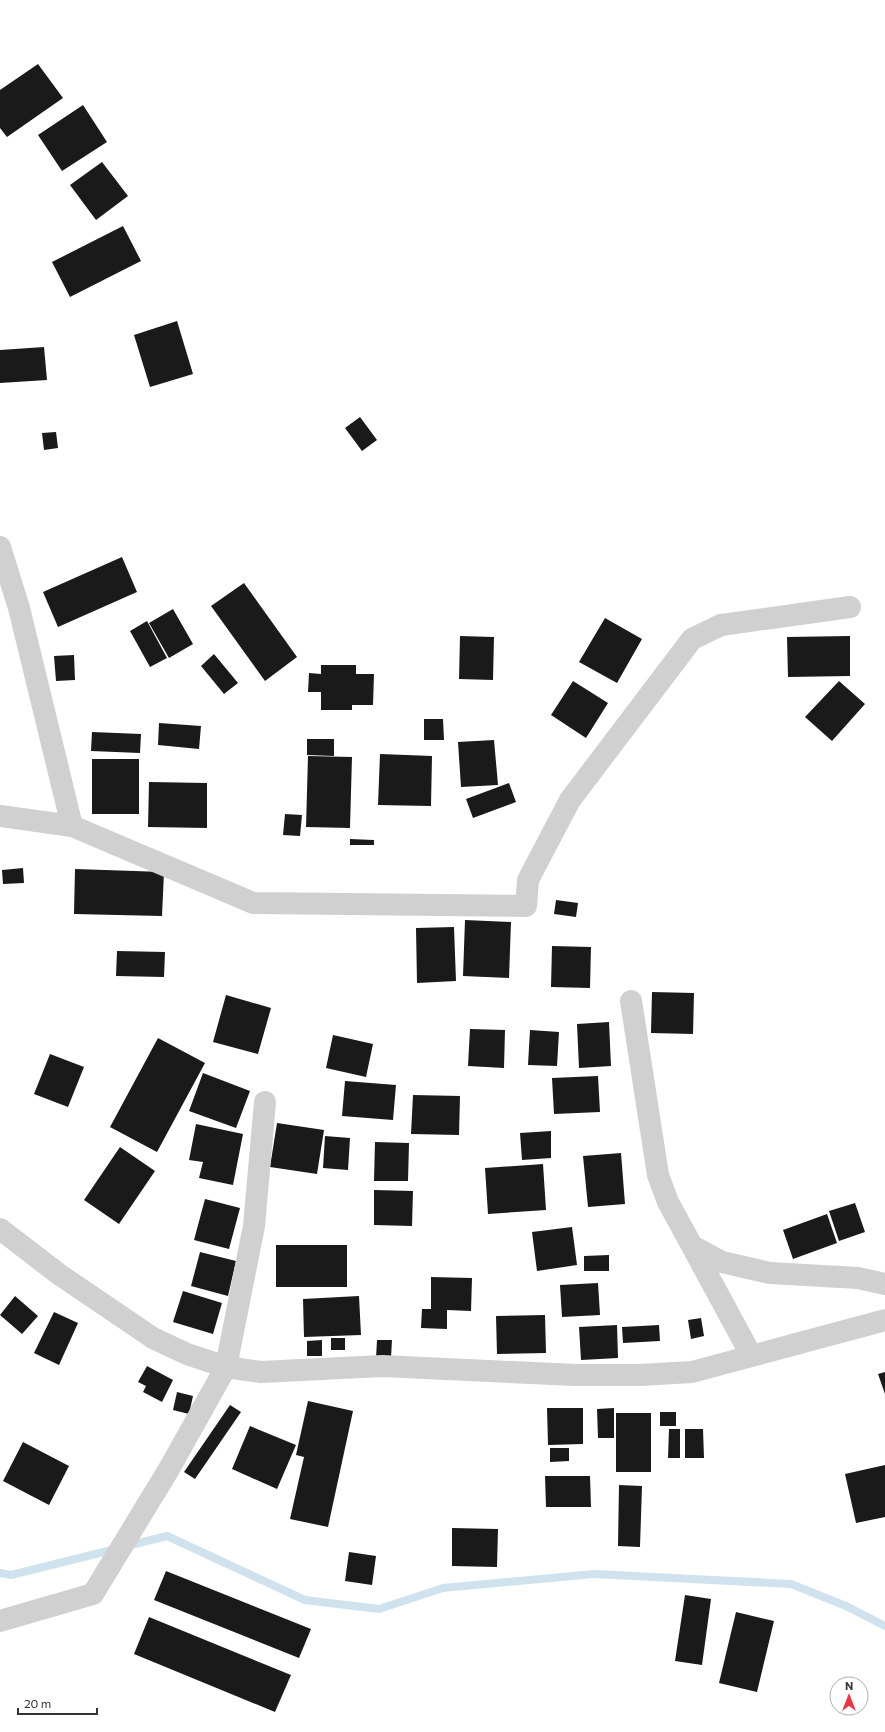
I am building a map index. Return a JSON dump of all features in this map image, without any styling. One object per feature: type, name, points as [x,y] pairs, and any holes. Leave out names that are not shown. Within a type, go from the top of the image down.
[{"type":"street","points":[[0,547],[19,608],[72,826]]},
{"type":"street","points":[[0,816],[72,826],[253,903],[526,906],[528,880],[570,800],[692,639],[720,625],[850,607]]},
{"type":"street","points":[[631,1002],[658,1175],[668,1202],[751,1355]]},
{"type":"street","points":[[0,1621],[93,1594],[169,1469],[226,1367],[254,1226],[265,1102]]},
{"type":"street","points":[[0,1229],[60,1274],[153,1338],[187,1354],[226,1367],[262,1372],[382,1366],[575,1375],[639,1375],[692,1372],[885,1320]]},
{"type":"street","points":[[692,1246],[722,1262],[770,1273],[858,1278],[885,1284]]},
{"type":"building","points":[[38,64],[63,98],[7,137],[0,128],[0,90]]},
{"type":"building","points":[[83,105],[107,142],[62,171],[38,135]]},
{"type":"building","points":[[102,162],[128,196],[96,220],[70,185]]},
{"type":"building","points":[[123,226],[141,261],[70,297],[52,262]]},
{"type":"building","points":[[177,321],[193,374],[150,387],[134,335]]},
{"type":"building","points":[[44,347],[47,380],[0,383],[0,350]]},
{"type":"building","points":[[360,417],[377,440],[362,451],[345,428]]},
{"type":"building","points":[[56,432],[58,448],[44,450],[42,433]]},
{"type":"building","points":[[122,557],[137,592],[58,627],[43,592]]},
{"type":"building","points":[[244,583],[297,657],[265,681],[211,606]]},
{"type":"building","points":[[173,609],[193,644],[169,658],[149,623]]},
{"type":"building","points":[[605,618],[642,639],[617,683],[579,662]]},
{"type":"building","points":[[147,621],[167,658],[150,667],[130,631]]},
{"type":"building","points":[[460,636],[494,637],[493,680],[459,679]]},
{"type":"building","points":[[850,636],[850,676],[788,677],[787,637]]},
{"type":"building","points":[[214,654],[238,683],[224,694],[201,666]]},
{"type":"building","points":[[74,655],[75,680],[56,681],[54,656]]},
{"type":"building","points":[[321,665],[356,665],[356,674],[374,674],[373,705],[352,705],[352,710],[321,710],[321,692],[308,692],[309,673],[321,674]]},
{"type":"building","points":[[573,681],[608,703],[586,738],[551,715]]},
{"type":"building","points":[[839,681],[865,704],[832,741],[805,717]]},
{"type":"building","points":[[424,719],[443,719],[444,740],[424,740]]},
{"type":"building","points":[[159,723],[201,726],[199,749],[158,745]]},
{"type":"building","points":[[92,732],[141,734],[140,753],[91,751]]},
{"type":"building","points":[[307,739],[334,739],[334,756],[307,755]]},
{"type":"building","points":[[494,740],[498,785],[461,787],[458,742]]},
{"type":"building","points":[[380,754],[432,756],[431,806],[378,805]]},
{"type":"building","points":[[308,756],[352,757],[350,828],[306,827]]},
{"type":"building","points":[[92,759],[139,759],[139,814],[92,814]]},
{"type":"building","points":[[149,782],[207,783],[207,828],[148,827]]},
{"type":"building","points":[[509,783],[516,802],[473,818],[466,799]]},
{"type":"building","points":[[285,814],[302,815],[300,836],[283,835]]},
{"type":"building","points":[[350,839],[374,840],[374,845],[350,845]]},
{"type":"building","points":[[23,868],[24,883],[3,884],[2,870]]},
{"type":"building","points":[[75,869],[164,872],[162,916],[74,914]]},
{"type":"building","points":[[556,900],[578,903],[576,917],[554,914]]},
{"type":"building","points":[[465,920],[511,922],[509,978],[463,976]]},
{"type":"building","points":[[454,927],[456,981],[417,983],[416,928]]},
{"type":"building","points":[[552,946],[591,947],[590,988],[551,987]]},
{"type":"building","points":[[117,951],[165,952],[164,977],[116,976]]},
{"type":"building","points":[[652,992],[694,993],[693,1034],[651,1033]]},
{"type":"building","points":[[226,995],[271,1008],[258,1054],[213,1042]]},
{"type":"building","points":[[609,1022],[611,1066],[579,1068],[577,1024]]},
{"type":"building","points":[[470,1029],[505,1030],[504,1068],[468,1066]]},
{"type":"building","points":[[530,1030],[559,1032],[557,1066],[528,1065]]},
{"type":"building","points":[[333,1035],[373,1044],[366,1077],[326,1068]]},
{"type":"building","points":[[158,1038],[205,1063],[157,1152],[110,1127]]},
{"type":"building","points":[[50,1054],[84,1067],[68,1107],[34,1094]]},
{"type":"building","points":[[203,1073],[250,1091],[236,1128],[189,1111]]},
{"type":"building","points":[[598,1076],[600,1112],[554,1114],[552,1078]]},
{"type":"building","points":[[345,1081],[396,1085],[393,1120],[342,1116]]},
{"type":"building","points":[[413,1095],[460,1096],[459,1135],[411,1134]]},
{"type":"building","points":[[277,1123],[324,1130],[317,1174],[270,1167]]},
{"type":"building","points":[[196,1124],[243,1134],[233,1185],[199,1178],[203,1162],[189,1160]]},
{"type":"building","points":[[551,1131],[551,1158],[522,1160],[520,1133]]},
{"type":"building","points":[[325,1136],[350,1138],[348,1170],[323,1168]]},
{"type":"building","points":[[375,1142],[409,1143],[408,1181],[374,1181]]},
{"type":"building","points":[[120,1147],[155,1171],[119,1224],[84,1200]]},
{"type":"building","points":[[621,1153],[625,1204],[588,1207],[583,1156]]},
{"type":"building","points":[[543,1164],[546,1210],[488,1214],[485,1168]]},
{"type":"building","points":[[374,1190],[413,1191],[412,1226],[374,1225]]},
{"type":"building","points":[[205,1199],[240,1208],[229,1249],[194,1240]]},
{"type":"building","points":[[855,1203],[865,1232],[839,1241],[829,1211]]},
{"type":"building","points":[[827,1214],[837,1243],[793,1259],[783,1230]]},
{"type":"building","points":[[572,1227],[577,1265],[537,1271],[532,1232]]},
{"type":"building","points":[[276,1245],[347,1245],[347,1287],[276,1287]]},
{"type":"building","points":[[200,1252],[236,1261],[228,1296],[191,1286]]},
{"type":"building","points":[[609,1255],[609,1271],[584,1271],[584,1256]]},
{"type":"building","points":[[431,1277],[472,1278],[471,1311],[447,1310],[447,1329],[421,1328],[422,1309],[431,1309]]},
{"type":"building","points":[[598,1283],[600,1315],[562,1317],[560,1285]]},
{"type":"building","points":[[183,1291],[222,1303],[213,1334],[173,1322]]},
{"type":"building","points":[[15,1296],[38,1316],[22,1334],[0,1315]]},
{"type":"building","points":[[359,1296],[361,1335],[304,1337],[303,1299]]},
{"type":"building","points":[[54,1312],[78,1323],[59,1365],[34,1353]]},
{"type":"building","points":[[545,1315],[546,1353],[497,1354],[496,1316]]},
{"type":"building","points":[[701,1318],[704,1336],[691,1339],[688,1320]]},
{"type":"building","points":[[617,1325],[618,1358],[581,1360],[579,1327]]},
{"type":"building","points":[[659,1325],[660,1341],[623,1343],[622,1327]]},
{"type":"building","points":[[331,1338],[345,1338],[345,1350],[331,1350]]},
{"type":"building","points":[[322,1340],[322,1356],[307,1356],[307,1341]]},
{"type":"building","points":[[377,1340],[392,1340],[391,1358],[376,1358]]},
{"type":"building","points":[[147,1366],[173,1380],[162,1402],[143,1392],[146,1386],[138,1382]]},
{"type":"building","points":[[885,1372],[885,1394],[878,1374]]},
{"type":"building","points":[[177,1392],[193,1396],[189,1414],[173,1410]]},
{"type":"building","points":[[308,1401],[353,1411],[328,1527],[290,1519],[304,1457],[296,1455]]},
{"type":"building","points":[[230,1405],[241,1412],[195,1479],[184,1472]]},
{"type":"building","points":[[547,1408],[583,1408],[583,1444],[548,1445]]},
{"type":"building","points":[[614,1408],[614,1438],[598,1438],[597,1409]]},
{"type":"building","points":[[660,1412],[676,1412],[676,1426],[660,1426]]},
{"type":"building","points":[[616,1413],[651,1413],[651,1472],[616,1472]]},
{"type":"building","points":[[250,1426],[296,1445],[277,1489],[232,1469]]},
{"type":"building","points":[[669,1429],[680,1429],[680,1458],[668,1458]]},
{"type":"building","points":[[685,1429],[703,1429],[704,1458],[685,1458]]},
{"type":"building","points":[[23,1442],[69,1466],[49,1505],[3,1481]]},
{"type":"building","points":[[550,1448],[569,1448],[569,1461],[550,1462]]},
{"type":"building","points":[[885,1465],[885,1517],[856,1523],[845,1474]]},
{"type":"building","points":[[545,1476],[590,1476],[591,1507],[546,1507]]},
{"type":"building","points":[[619,1485],[642,1486],[640,1547],[618,1546]]},
{"type":"building","points":[[452,1528],[498,1529],[497,1567],[452,1566]]},
{"type":"building","points":[[349,1552],[376,1556],[372,1585],[345,1581]]},
{"type":"building","points":[[166,1571],[311,1629],[299,1658],[154,1600]]},
{"type":"building","points":[[685,1595],[711,1599],[702,1665],[675,1661]]},
{"type":"building","points":[[736,1612],[774,1621],[757,1692],[719,1683]]},
{"type":"building","points":[[149,1617],[291,1675],[275,1712],[134,1654]]},
{"type":"waterway","points":[[127,1546],[167,1536],[305,1600],[379,1609],[443,1588],[594,1574],[791,1584],[846,1606],[885,1626]]},
{"type":"waterway","points":[[0,1573],[11,1575],[116,1549]]}]
